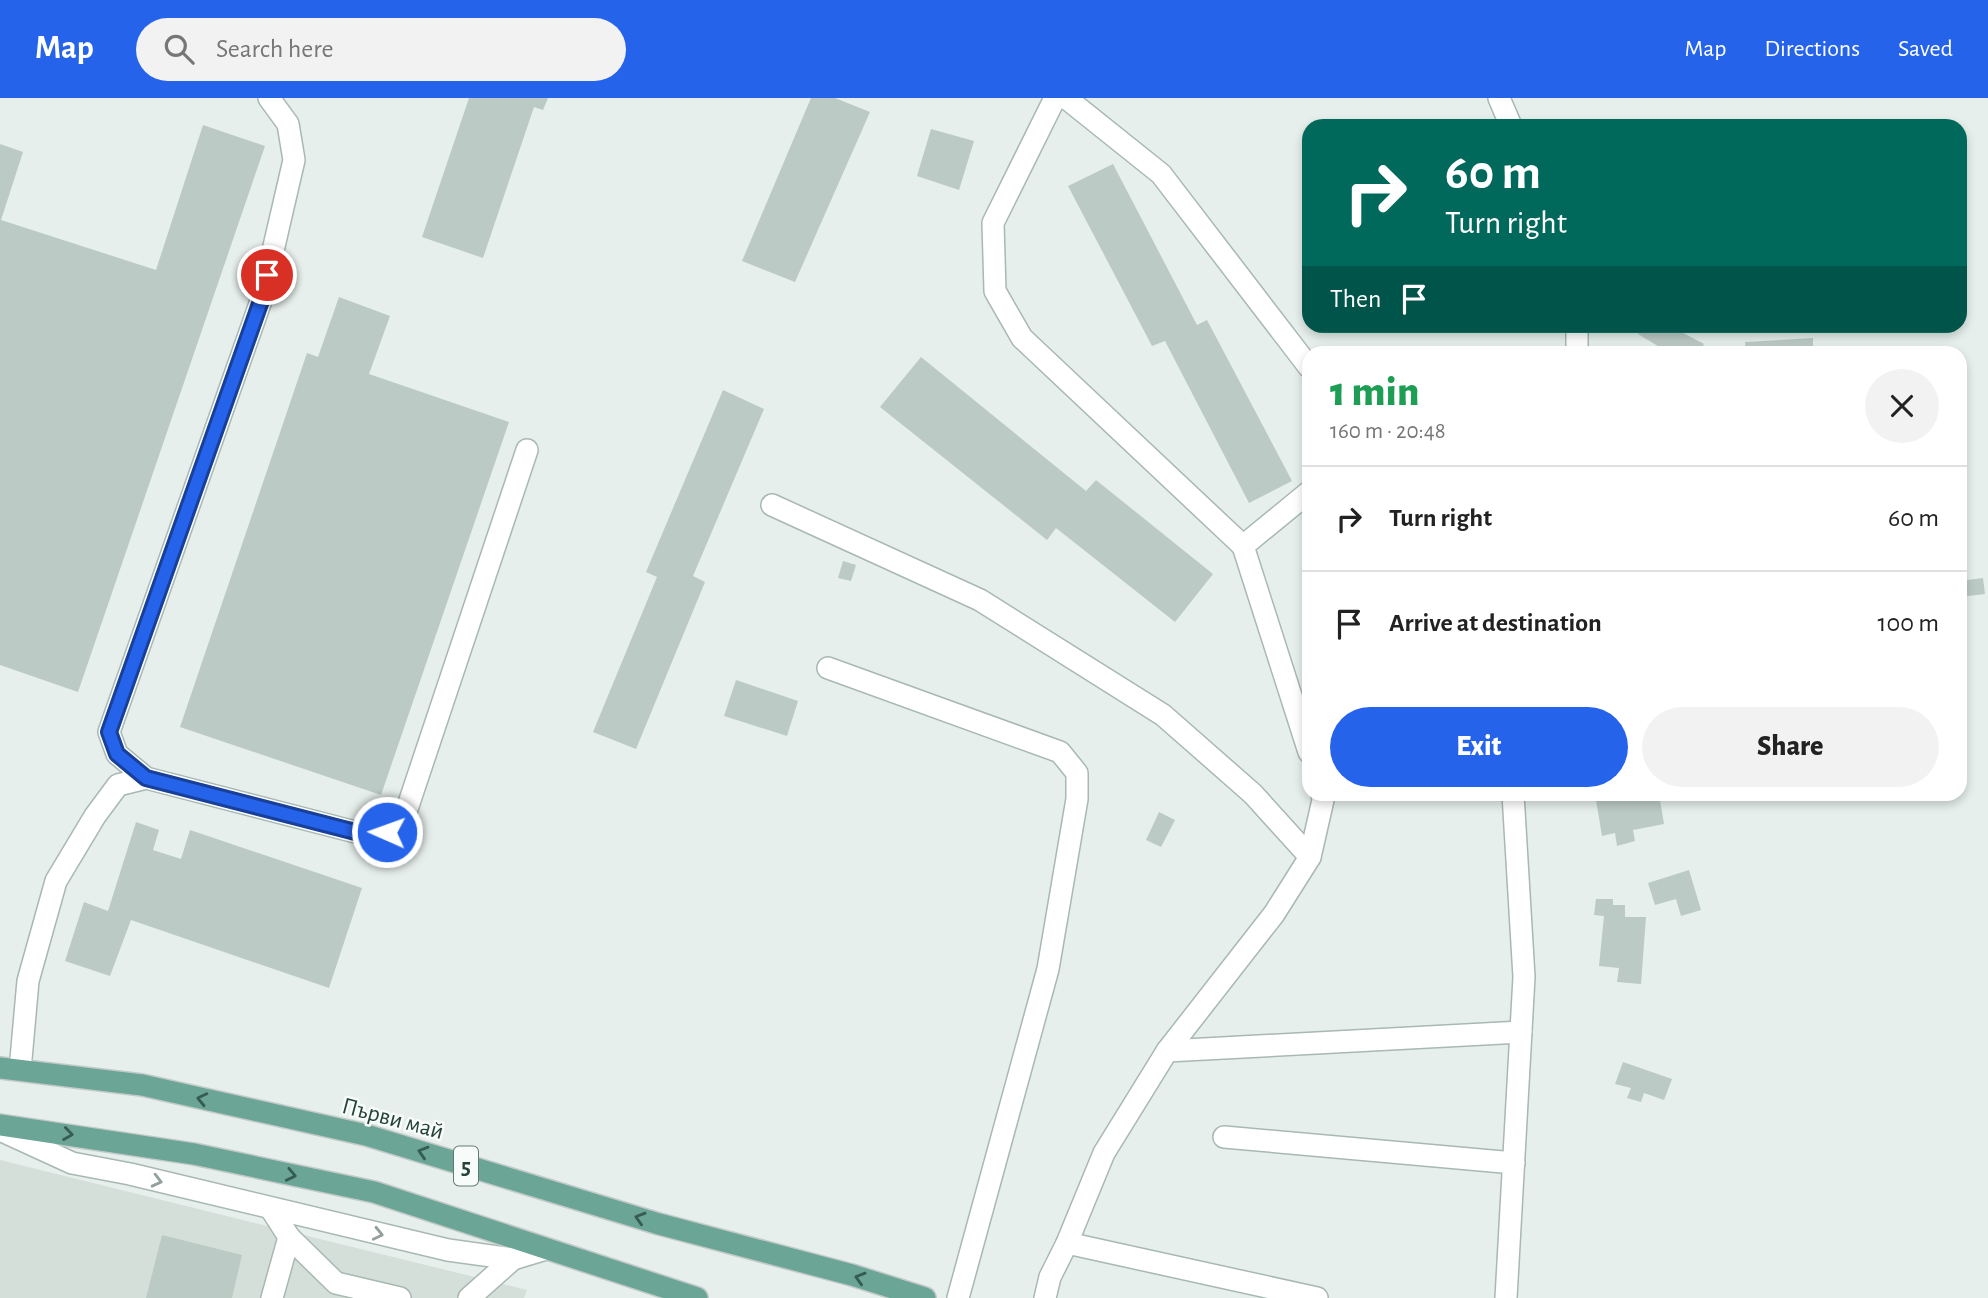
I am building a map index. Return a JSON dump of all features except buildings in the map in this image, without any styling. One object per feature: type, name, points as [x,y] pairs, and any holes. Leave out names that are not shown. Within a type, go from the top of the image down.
[{"type":"main road","name":"Първи май","points":[[10,1069],[142,1085],[366,1135],[659,1224],[852,1275],[925,1298]]},
{"type":"main road","name":"5","points":[[0,1128],[194,1154],[374,1192],[697,1298]]},
{"type":"lane","points":[[269,98],[288,124],[294,160],[262,298],[109,732],[117,754],[146,778],[367,835],[387,832],[402,824],[527,450]]},
{"type":"lane","points":[[1055,98],[993,223],[995,291],[1022,338],[1243,545],[1302,730]]},
{"type":"lane","points":[[1066,98],[1161,174],[1302,358]]},
{"type":"lane","points":[[1499,98],[1508,119]]},
{"type":"lane","points":[[1243,545],[1302,498]]},
{"type":"lane","points":[[772,505],[980,600],[1163,715],[1253,794],[1310,857]]},
{"type":"lane","points":[[828,668],[1060,752],[1077,773],[1077,799],[1048,969],[958,1298]]},
{"type":"lane","points":[[10,1069],[28,981],[56,881],[94,816],[118,785],[146,778]]},
{"type":"lane","points":[[1045,1298],[1050,1277],[1104,1153],[1167,1051],[1273,914],[1310,857],[1323,801]]},
{"type":"lane","points":[[1506,1298],[1524,977],[1513,801]]},
{"type":"lane","points":[[1167,1051],[1521,1032]]},
{"type":"lane","points":[[0,1128],[72,1163],[130,1174],[448,1250],[513,1259]]},
{"type":"lane","points":[[1224,1137],[1514,1163]]},
{"type":"lane","points":[[271,1209],[289,1237],[336,1283],[400,1298]]},
{"type":"lane","points":[[272,1298],[289,1237]]},
{"type":"lane","points":[[1067,1243],[1317,1298]]},
{"type":"lane","points":[[469,1298],[513,1259],[546,1249]]},
{"type":"shaded area","points":[[0,1160],[527,1290],[524,1298],[0,1298]]},
{"type":"route","points":[[267,275],[262,298],[109,732],[111,744],[117,754],[146,778],[367,835],[387,832]]}]
